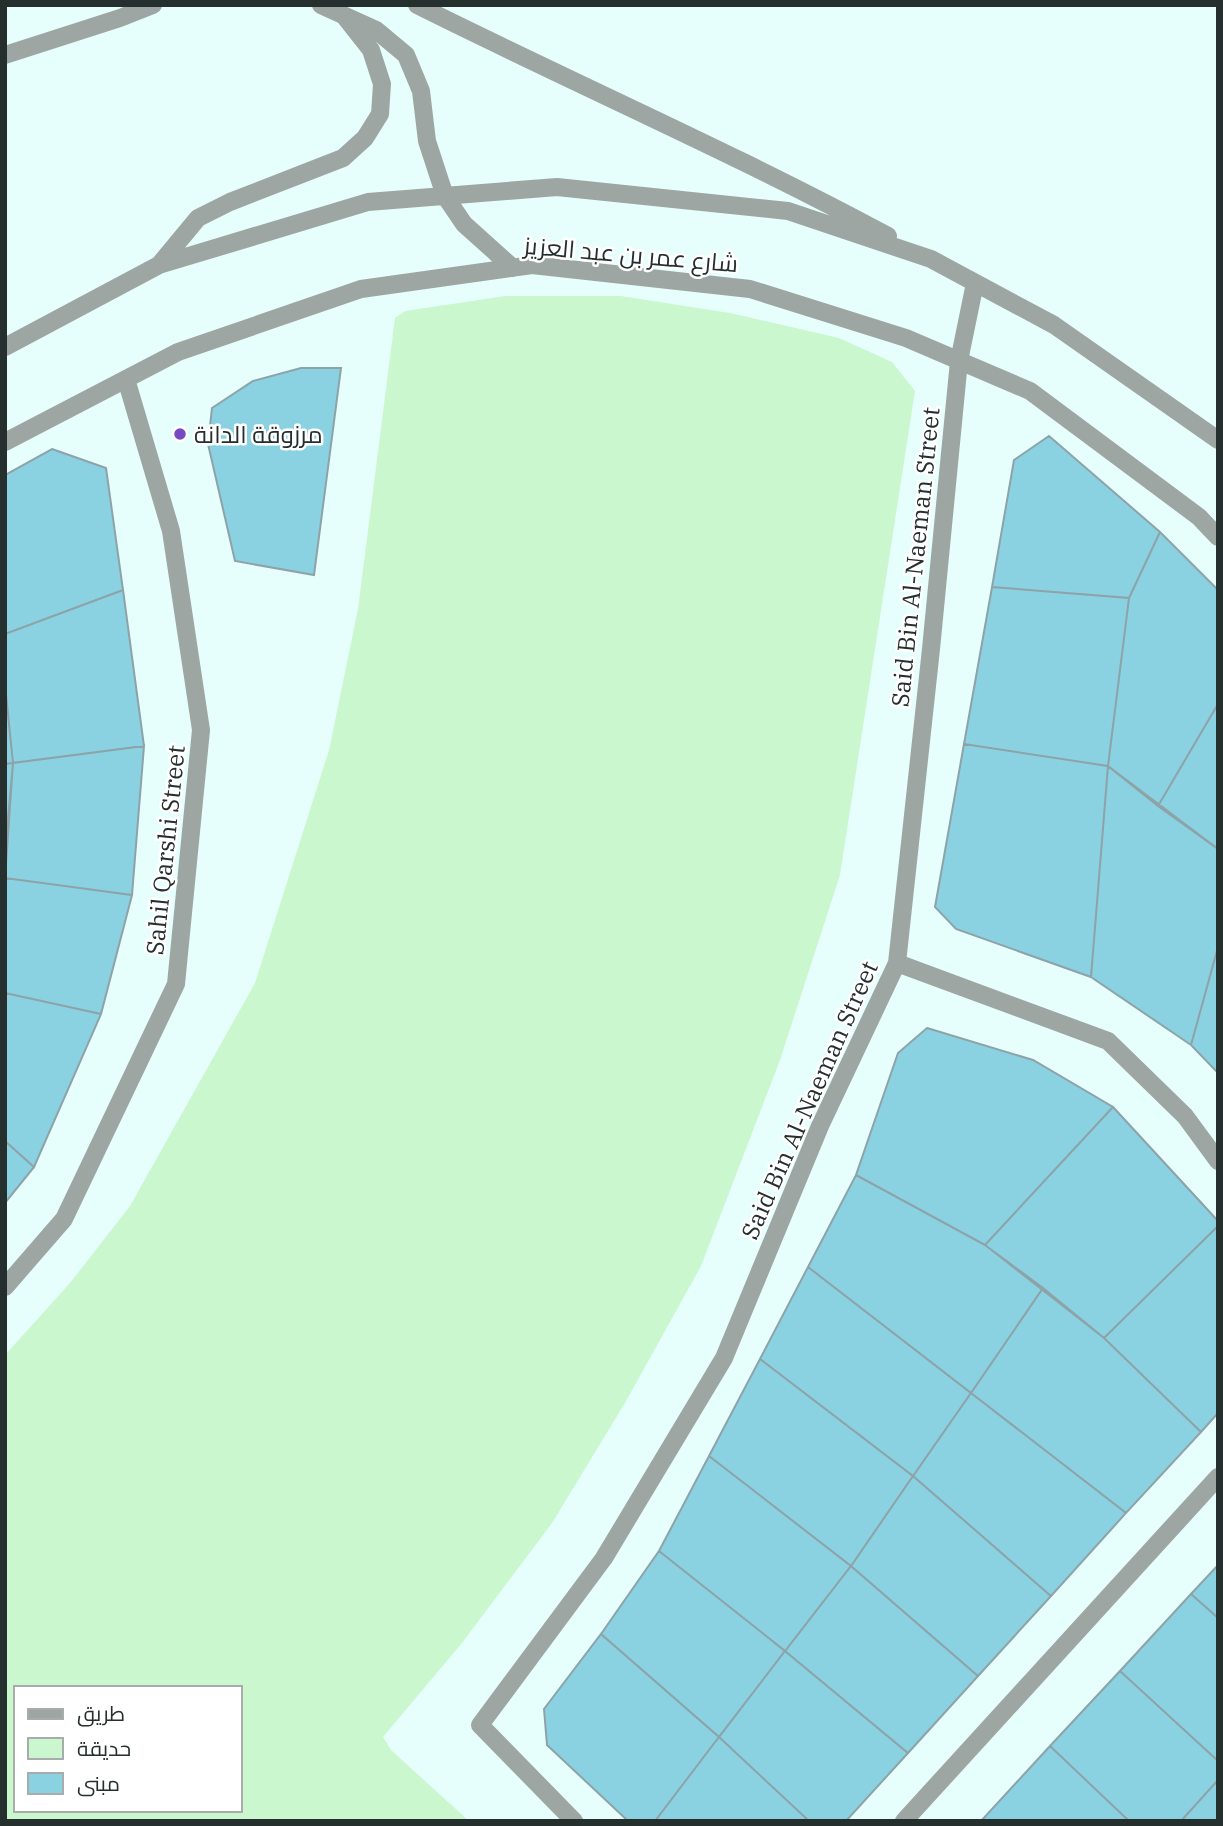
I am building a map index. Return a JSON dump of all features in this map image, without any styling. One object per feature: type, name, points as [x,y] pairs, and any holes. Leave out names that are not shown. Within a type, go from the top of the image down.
[{"type":"street","points":[[5,55],[153,5]]},
{"type":"street","points":[[321,5],[376,30],[406,55],[421,91],[427,141],[445,196],[464,224],[513,268]]},
{"type":"street","points":[[417,5],[828,204],[1054,325],[1218,440]]},
{"type":"street","points":[[159,265],[198,218],[230,202],[343,158],[365,138],[380,114],[382,84],[371,50],[345,17]]},
{"type":"street","points":[[5,347],[159,265],[368,202],[557,187],[788,211],[931,259]]},
{"type":"street","name":"شارع عمر بن عبد العزيز","points":[[5,442],[178,352],[361,289],[532,265],[750,289],[906,338],[1030,390],[1199,517],[1218,537]]},
{"type":"street","name":"Said Bin Al-Naeman Street","points":[[574,1821],[480,1725],[604,1558],[723,1358],[820,1126],[897,963],[959,361],[975,283]]},
{"type":"street","name":"Sahil Qarshi Street","points":[[5,1286],[64,1219],[176,984],[201,730],[171,531],[126,379]]},
{"type":"street","points":[[897,963],[1108,1041],[1185,1116],[1218,1161]]},
{"type":"street","points":[[904,1821],[1218,1477]]},
{"type":"green space","points":[[505,296],[621,296],[730,313],[839,338],[892,362],[915,391],[840,875],[780,1060],[701,1266],[625,1403],[552,1523],[462,1643],[383,1737],[391,1750],[469,1821],[5,1821],[5,1355],[70,1283],[130,1206],[255,983],[329,750],[358,609],[395,318],[405,311]]},
{"type":"building","points":[[301,368],[341,368],[314,575],[235,561],[208,444],[212,408],[253,381]]},
{"type":"building","points":[[1049,436],[1160,532],[1129,598],[992,587],[1014,460]]},
{"type":"building","points":[[52,449],[106,468],[123,590],[5,634],[5,475]]},
{"type":"building","points":[[1160,532],[1218,590],[1218,704],[1158,806],[1108,766],[1129,598]]},
{"type":"building","points":[[992,587],[1129,598],[1108,766],[964,744]]},
{"type":"building","points":[[123,590],[144,746],[13,763],[5,685],[5,634]]},
{"type":"building","points":[[5,685],[13,763],[5,764]]},
{"type":"building","points":[[1218,704],[1218,849],[1158,806]]},
{"type":"building","points":[[964,744],[1108,766],[1091,977],[956,929],[935,907]]},
{"type":"building","points":[[144,746],[132,895],[5,878],[13,763]]},
{"type":"building","points":[[13,763],[5,852],[5,764]]},
{"type":"building","points":[[1108,766],[1218,849],[1218,947],[1191,1045],[1091,977]]},
{"type":"building","points":[[5,878],[132,895],[101,1014],[5,993]]},
{"type":"building","points":[[1218,947],[1218,1073],[1191,1045]]},
{"type":"building","points":[[5,993],[101,1014],[34,1167],[5,1141]]},
{"type":"building","points":[[927,1028],[1033,1060],[1113,1107],[985,1245],[856,1175],[898,1053]]},
{"type":"building","points":[[1113,1107],[1218,1221],[1218,1226],[1104,1338],[985,1245]]},
{"type":"building","points":[[5,1141],[34,1167],[5,1203]]},
{"type":"building","points":[[856,1175],[985,1245],[1043,1288],[971,1393],[808,1267]]},
{"type":"building","points":[[1218,1226],[1218,1413],[1201,1432],[1104,1338]]},
{"type":"building","points":[[808,1267],[971,1393],[913,1476],[760,1359]]},
{"type":"building","points":[[1043,1288],[1104,1338],[1201,1432],[1126,1513],[971,1393]]},
{"type":"building","points":[[760,1359],[913,1476],[851,1566],[709,1456]]},
{"type":"building","points":[[971,1393],[1126,1513],[1051,1596],[913,1476]]},
{"type":"building","points":[[709,1456],[851,1566],[785,1651],[659,1551]]},
{"type":"building","points":[[913,1476],[1051,1596],[978,1676],[851,1566]]},
{"type":"building","points":[[659,1551],[785,1651],[719,1737],[601,1634]]},
{"type":"building","points":[[1218,1565],[1218,1618],[1191,1594]]},
{"type":"building","points":[[851,1566],[978,1676],[908,1753],[785,1651]]},
{"type":"building","points":[[1191,1594],[1218,1618],[1218,1761],[1120,1671]]},
{"type":"building","points":[[601,1634],[719,1737],[655,1821],[628,1821],[547,1745],[544,1709]]},
{"type":"building","points":[[785,1651],[908,1753],[846,1821],[809,1821],[719,1737]]},
{"type":"building","points":[[1120,1671],[1218,1761],[1218,1780],[1181,1821],[1129,1821],[1050,1746]]},
{"type":"building","points":[[719,1737],[809,1821],[655,1821]]},
{"type":"building","points":[[1050,1746],[1129,1821],[981,1821]]},
{"type":"building","points":[[1218,1780],[1218,1821],[1181,1821]]},
{"type":"place","name":"مرزوقة الدانة","points":[[180,434]]}]
